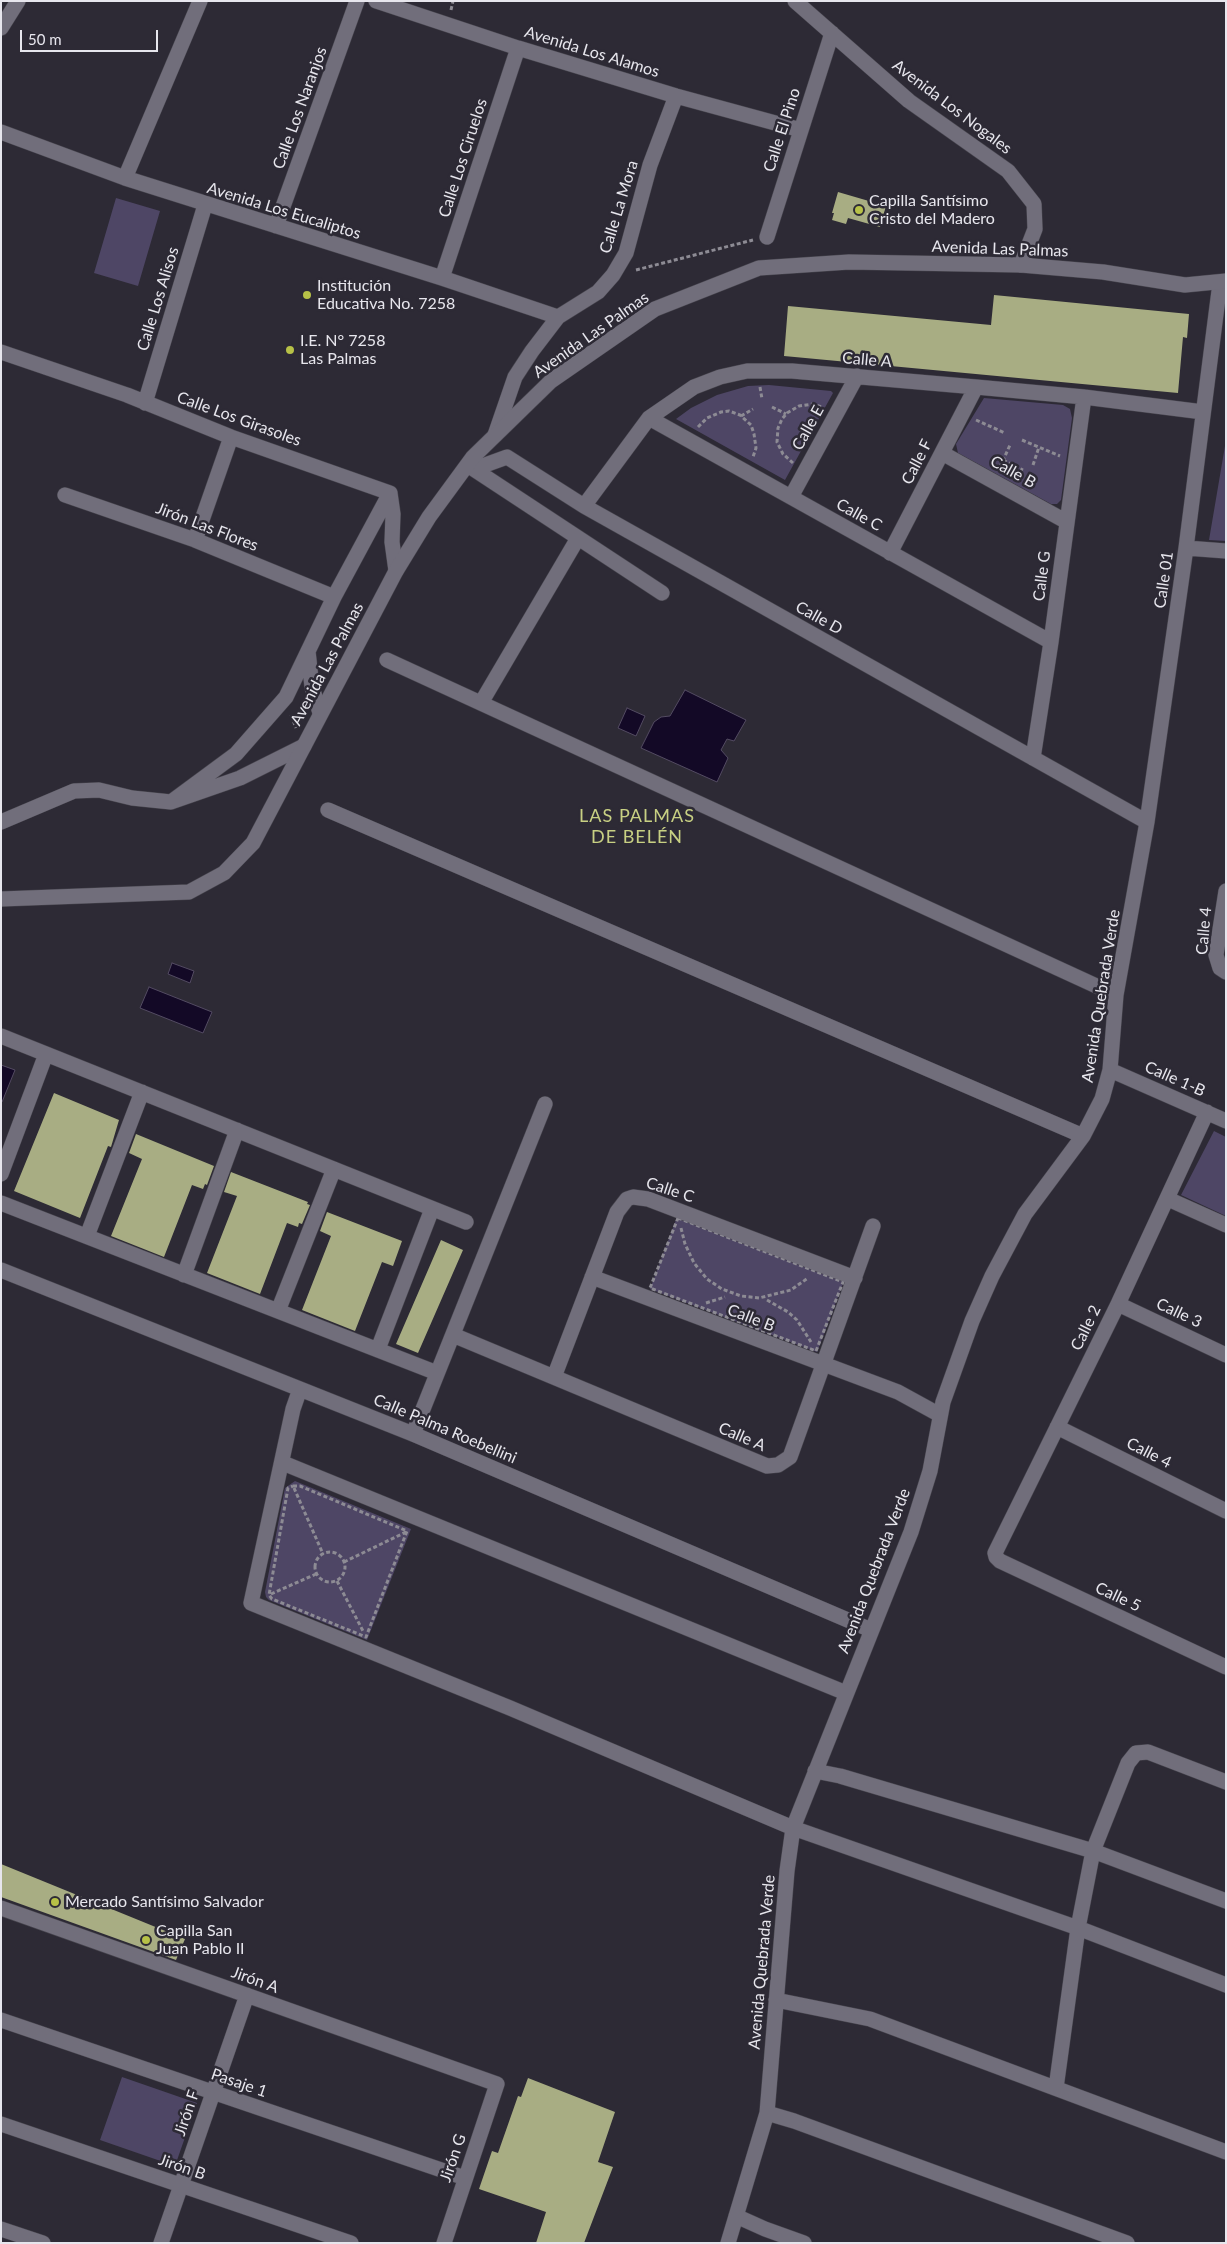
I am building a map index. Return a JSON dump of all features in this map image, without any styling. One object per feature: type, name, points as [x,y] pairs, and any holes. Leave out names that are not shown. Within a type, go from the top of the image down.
[{"type":"street","points":[[1,28],[18,1]]},
{"type":"street","points":[[125,178],[200,1]]},
{"type":"street","name":"Calle Los Naranjos","points":[[276,226],[357,1]]},
{"type":"street","name":"Avenida Los Alamos","points":[[376,1],[518,48],[676,96],[800,130]]},
{"type":"street","name":"Avenida Los Nogales","points":[[795,1],[909,101],[1008,171],[1034,204],[1035,229],[1021,265]]},
{"type":"street","name":"Calle El Pino","points":[[767,236],[832,33]]},
{"type":"street","name":"Calle Los Ciruelos","points":[[442,278],[518,48]]},
{"type":"street","name":"Calle La Mora","points":[[495,436],[514,377],[558,318],[598,292],[613,275],[626,253],[650,165],[676,96]]},
{"type":"street","name":"Avenida Los Eucaliptos","points":[[1,132],[125,178],[205,205],[442,278],[558,318]]},
{"type":"street","name":"Calle Los Alisos","points":[[145,403],[205,205]]},
{"type":"street","name":"Avenida Las Palmas","points":[[1,899],[188,892],[224,873],[252,843],[396,571],[429,517],[495,436],[551,381],[655,309],[759,268],[849,262],[1021,265],[1103,272],[1185,285],[1223,282]]},
{"type":"street","name":"Calle 01","points":[[1139,881],[1186,548],[1203,412],[1223,282]]},
{"type":"street","name":"Calle Los Girasoles","points":[[1,352],[145,403],[231,437],[390,493]]},
{"type":"street","name":"Calle A","points":[[584,506],[649,418],[694,387],[720,377],[747,371],[792,371],[857,376],[1084,397],[1203,412]]},
{"type":"street","name":"Calle E","points":[[791,497],[857,376]]},
{"type":"street","name":"Calle F","points":[[890,553],[976,387]]},
{"type":"street","name":"Calle G","points":[[1033,758],[1051,642],[1084,397]]},
{"type":"street","name":"Calle C","points":[[649,418],[1051,642]]},
{"type":"street","points":[[195,540],[231,437]]},
{"type":"street","name":"Calle B","points":[[942,453],[1067,522]]},
{"type":"street","name":"Calle D","points":[[471,467],[506,457],[584,506],[1148,822]]},
{"type":"street","points":[[471,467],[662,593]]},
{"type":"street","points":[[390,493],[393,514],[392,542],[396,571]]},
{"type":"street","points":[[171,802],[236,754],[286,697],[334,597],[390,493]]},
{"type":"street","name":"Jirón Las Flores","points":[[65,495],[195,540],[334,597]]},
{"type":"street","points":[[481,702],[578,538]]},
{"type":"street","points":[[1186,548],[1226,550]]},
{"type":"street","points":[[308,650],[312,687],[320,713]]},
{"type":"street","points":[[387,660],[1116,995]]},
{"type":"street","points":[[1,822],[74,791],[99,790],[132,798],[171,802],[240,778],[304,746]]},
{"type":"street","points":[[328,810],[1083,1136]]},
{"type":"street","name":"Avenida Quebrada Verde","points":[[728,2243],[767,2113],[787,1871],[794,1828],[911,1532],[930,1471],[941,1409],[972,1321],[992,1276],[1025,1214],[1083,1136],[1102,1098],[1110,1070],[1116,995],[1139,881]]},
{"type":"street","name":"Calle 4","points":[[1226,891],[1216,955],[1220,968],[1226,972]]},
{"type":"street","points":[[1,1036],[466,1222]]},
{"type":"street","points":[[1,1174],[46,1054]]},
{"type":"street","name":"Calle 1-B","points":[[1110,1070],[1226,1121]]},
{"type":"street","points":[[87,1236],[142,1092]]},
{"type":"street","points":[[413,1434],[545,1104]]},
{"type":"street","name":"Calle 2","points":[[996,1557],[995,1553],[1168,1200],[1207,1112]]},
{"type":"street","points":[[184,1275],[236,1130]]},
{"type":"street","points":[[278,1311],[334,1169]]},
{"type":"street","name":"Calle C","points":[[554,1377],[617,1212],[622,1204],[633,1197],[648,1199],[854,1278]]},
{"type":"street","points":[[1168,1200],[1226,1225]]},
{"type":"street","points":[[1,1203],[437,1373]]},
{"type":"street","points":[[378,1350],[432,1209]]},
{"type":"street","name":"Calle A","points":[[453,1335],[767,1466],[772,1466],[784,1462],[790,1457],[873,1226]]},
{"type":"street","name":"Calle Palma Roebellini","points":[[1,1270],[413,1434],[871,1630]]},
{"type":"street","name":"Calle B","points":[[592,1277],[941,1409]]},
{"type":"street","name":"Calle 3","points":[[1118,1304],[1226,1355]]},
{"type":"street","points":[[300,1389],[251,1602],[364,1642],[510,1708],[794,1828],[1078,1928],[1226,1985]]},
{"type":"street","name":"Calle 4","points":[[1057,1427],[1226,1511]]},
{"type":"street","points":[[283,1463],[846,1693]]},
{"type":"street","name":"Calle 5","points":[[996,1557],[1226,1667]]},
{"type":"street","points":[[1056,2088],[1078,1928],[1093,1851],[1128,1763],[1136,1754],[1148,1752],[1226,1782]]},
{"type":"street","points":[[815,1771],[840,1776],[1093,1851],[1226,1901]]},
{"type":"street","name":"Jirón A","points":[[1,1908],[497,2084]]},
{"type":"street","name":"Jirón F","points":[[161,2243],[247,1995]]},
{"type":"street","points":[[776,2000],[870,2019],[1226,2152]]},
{"type":"street","name":"Pasaje 1","points":[[1,2020],[465,2178]]},
{"type":"street","name":"Jirón G","points":[[444,2243],[497,2084]]},
{"type":"street","points":[[767,2113],[794,2121],[1126,2243]]},
{"type":"street","name":"Jirón B","points":[[1,2124],[351,2243]]},
{"type":"street","points":[[736,2216],[804,2243]]},
{"type":"street","points":[[1,2229],[43,2243]]},
{"type":"path","points":[[613,275],[767,236]]},
{"type":"path","points":[[760,386],[762,399]]},
{"type":"path","points":[[754,387],[768,386]]},
{"type":"path","points":[[794,463],[783,454],[777,442],[778,428],[786,414],[799,406],[813,404],[825,408],[828,403]]},
{"type":"path","points":[[772,407],[786,414]]},
{"type":"path","points":[[741,416],[753,409]]},
{"type":"path","points":[[696,429],[701,422],[714,414],[729,411],[741,416],[751,425],[754,434],[756,448],[752,460]]},
{"type":"path","points":[[977,411],[973,418],[1005,433]]},
{"type":"path","points":[[690,426],[704,434]]},
{"type":"path","points":[[1022,440],[1065,458]]},
{"type":"path","points":[[998,474],[1010,445]]},
{"type":"path","points":[[1033,465],[1039,447]]},
{"type":"path","points":[[789,471],[798,456]]},
{"type":"path","points":[[1003,460],[1023,470]]},
{"type":"path","points":[[286,697],[304,746]]},
{"type":"path","points":[[678,1218],[844,1282],[815,1351]]},
{"type":"path","points":[[678,1218],[685,1244],[694,1263],[707,1279],[722,1289],[741,1296],[758,1298],[776,1295],[791,1290],[815,1271]]},
{"type":"path","points":[[678,1218],[650,1288],[815,1351]]},
{"type":"path","points":[[699,1307],[725,1297]]},
{"type":"path","points":[[767,1300],[788,1312],[797,1320],[815,1351]]},
{"type":"path","points":[[283,1463],[323,1554]]},
{"type":"path","points":[[364,1642],[272,1599],[269,1594],[288,1488],[300,1486],[407,1531]]},
{"type":"path","points":[[364,1642],[414,1516]]},
{"type":"path","points":[[344,1562],[407,1531]]},
{"type":"path","points":[[336,1553],[344,1562],[344,1573],[337,1581],[326,1582],[316,1574],[316,1562],[323,1554],[336,1553]]},
{"type":"path","points":[[251,1602],[316,1574]]},
{"type":"path","points":[[337,1581],[364,1642]]},
{"type":"shaded area","points":[[116,198],[160,211],[138,286],[94,273]]},
{"type":"shaded area","points":[[769,385],[831,391],[833,393],[785,480],[676,419],[691,408],[717,395],[748,386]]},
{"type":"shaded area","points":[[984,398],[1063,405],[1070,409],[1072,418],[1061,500],[1057,504],[1051,504],[958,453],[956,444]]},
{"type":"shaded area","points":[[1226,440],[1226,541],[1209,540]]},
{"type":"shaded area","points":[[685,690],[746,720],[734,741],[727,739],[721,750],[728,758],[717,782],[641,748],[654,722],[661,717],[670,716]]},
{"type":"shaded area","points":[[627,708],[645,716],[636,736],[618,728]]},
{"type":"shaded area","points":[[172,963],[194,971],[190,983],[168,974]]},
{"type":"shaded area","points":[[149,987],[212,1012],[203,1033],[140,1008]]},
{"type":"shaded area","points":[[1,1065],[15,1070],[2,1102],[1,1102]]},
{"type":"shaded area","points":[[1214,1131],[1226,1137],[1226,1216],[1181,1195]]},
{"type":"shaded area","points":[[677,1217],[844,1281],[817,1352],[650,1289]]},
{"type":"shaded area","points":[[295,1481],[411,1529],[367,1640],[269,1600],[266,1597],[265,1592],[285,1488]]},
{"type":"shaded area","points":[[122,2077],[197,2103],[175,2166],[100,2140]]},
{"type":"building","name":"Capilla Santísimo Cristo del Madero","points":[[838,192],[886,206],[880,227],[848,218],[846,224],[832,220]]},
{"type":"building","points":[[994,295],[1189,314],[1187,338],[1183,337],[1178,393],[784,356],[788,306],[991,325]]},
{"type":"building","points":[[54,1093],[119,1120],[111,1147],[108,1146],[80,1218],[14,1191]]},
{"type":"building","points":[[136,1134],[214,1166],[207,1185],[205,1184],[203,1189],[192,1185],[164,1257],[111,1236],[142,1159],[129,1153]]},
{"type":"building","points":[[231,1172],[308,1202],[307,1204],[310,1205],[302,1224],[299,1223],[298,1227],[287,1223],[260,1294],[207,1273],[237,1196],[224,1192]]},
{"type":"building","points":[[327,1212],[402,1241],[393,1266],[382,1262],[355,1331],[302,1310],[331,1236],[320,1231]]},
{"type":"building","points":[[441,1240],[463,1250],[418,1353],[396,1344]]},
{"type":"building","name":"Mercado Santísimo Salvador","points":[[1,1864],[185,1939],[176,1960],[1,1897]]},
{"type":"building","points":[[528,2078],[615,2112],[598,2162],[613,2167],[584,2243],[536,2243],[546,2212],[479,2189],[492,2151],[498,2153],[518,2096],[521,2097]]},
{"type":"place","name":"Capilla Santísimo Cristo del Madero","points":[[859,210]]},
{"type":"place","name":"Institución Educativa No. 7258","points":[[307,295]]},
{"type":"place","name":"I.E. N° 7258 Las Palmas","points":[[290,350]]},
{"type":"place","name":"Mercado Santísimo Salvador","points":[[55,1902]]},
{"type":"place","name":"Capilla San Juan Pablo II","points":[[146,1940]]},
{"type":"district","name":"LAS PALMAS DE BELÉN","points":[[637,826]]}]
